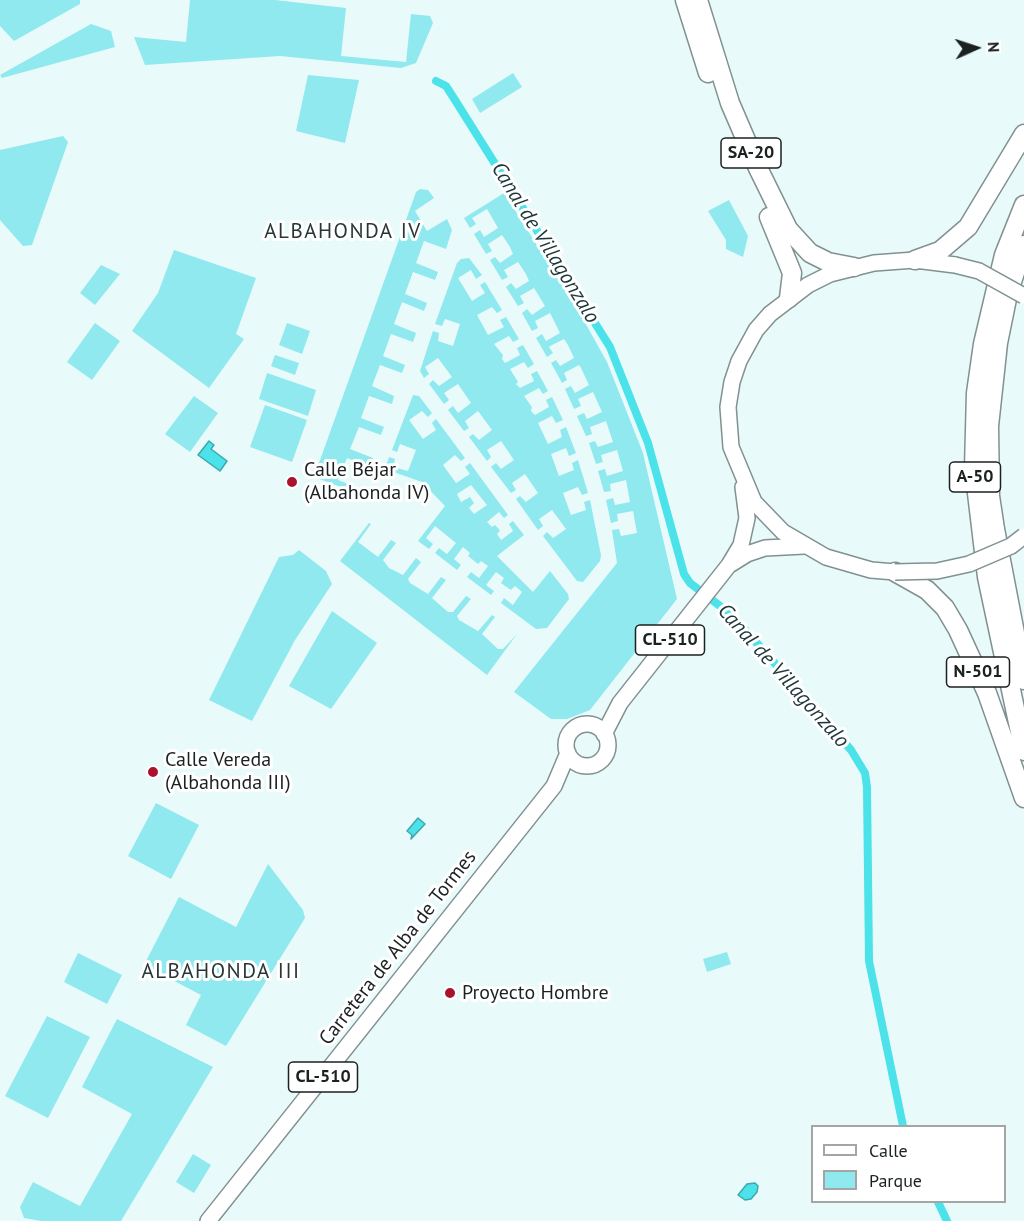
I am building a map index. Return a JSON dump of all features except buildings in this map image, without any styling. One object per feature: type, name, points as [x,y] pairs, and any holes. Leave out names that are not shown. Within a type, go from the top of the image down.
[{"type":"highway","name":"SA-20","points":[[685,0],[720,108],[788,261],[792,273],[789,298]]},
{"type":"highway","name":"SA-20","points":[[698,0],[730,103],[788,229],[810,253],[828,262],[854,267]]},
{"type":"highway","points":[[915,260],[940,251],[968,227],[1024,134]]},
{"type":"highway","name":"A-50","points":[[1024,205],[1004,255],[994,293],[983,344],[974,428],[974,468],[980,532],[1024,751]]},
{"type":"highway","name":"A-50","points":[[1024,245],[1008,294],[998,344],[989,426],[990,496],[1024,680]]},
{"type":"highway","name":"N-501","points":[[895,572],[927,590],[945,608],[958,630],[987,693],[1024,798]]},
{"type":"main road","points":[[1024,296],[979,271],[955,265],[915,260],[854,267],[816,281],[789,298],[756,330],[739,361],[732,382],[728,426],[731,447],[742,478],[754,502],[768,518],[804,546],[848,565],[895,572],[937,571],[969,564],[1011,546],[1024,536]]},
{"type":"main road","name":"CL-510","points":[[581,765],[594,764],[604,756],[607,745],[604,734],[620,703],[729,565],[745,531],[747,518],[742,478]]},
{"type":"main road","name":"CL-510","points":[[729,565],[747,554],[765,548],[804,546]]},
{"type":"main road","name":"CL-510","points":[[568,753],[566,741],[572,730],[580,725],[591,724],[620,703]]},
{"type":"main road","points":[[591,724],[604,734]]},
{"type":"main road","points":[[568,753],[581,765]]},
{"type":"main road","name":"Carretera de Alba de Tormes","points":[[554,786],[568,753]]},
{"type":"main road","name":"Carretera de Alba de Tormes","points":[[208,1221],[554,786],[581,765]]},
{"type":"green space","points":[[0,0],[80,0],[80,4],[14,41],[0,26]]},
{"type":"green space","points":[[190,0],[275,0],[346,8],[341,56],[406,62],[411,14],[430,16],[433,23],[416,63],[401,68],[280,56],[145,65],[134,37],[186,42]]},
{"type":"green space","points":[[91,24],[111,31],[115,47],[2,78],[0,75]]},
{"type":"green space","points":[[513,73],[522,87],[480,113],[472,99]]},
{"type":"green space","points":[[308,75],[359,80],[345,143],[296,131]]},
{"type":"green space","points":[[63,136],[68,142],[32,245],[23,246],[0,220],[0,150]]},
{"type":"green space","points":[[420,189],[428,190],[434,198],[415,211],[427,231],[447,219],[452,230],[446,249],[424,241],[416,263],[438,272],[435,280],[413,272],[405,294],[427,303],[424,311],[402,302],[394,324],[416,333],[413,342],[391,334],[383,356],[405,365],[402,373],[380,365],[372,386],[394,396],[392,404],[369,396],[361,418],[384,427],[381,435],[359,427],[350,449],[373,458],[370,467],[347,458],[338,480],[361,489],[360,494],[314,477],[416,192]]},
{"type":"green space","points":[[504,193],[578,310],[607,362],[643,453],[677,599],[590,710],[567,719],[551,719],[514,692],[617,563],[612,530],[619,529],[621,536],[637,533],[633,511],[617,514],[618,521],[611,523],[606,500],[613,498],[615,505],[630,502],[626,480],[610,484],[611,491],[604,492],[598,471],[605,469],[607,476],[623,471],[617,450],[601,455],[603,462],[596,464],[589,443],[595,441],[598,447],[613,442],[606,421],[590,427],[592,434],[586,436],[577,416],[584,413],[587,419],[602,412],[593,392],[578,399],[581,406],[574,409],[565,389],[571,386],[575,393],[589,385],[581,368],[579,365],[564,373],[567,380],[562,383],[551,363],[556,360],[560,366],[574,358],[568,345],[564,339],[552,345],[549,347],[553,353],[547,357],[536,338],[542,334],[546,341],[560,333],[550,313],[535,321],[538,328],[532,331],[522,313],[527,309],[532,315],[545,306],[534,288],[520,296],[524,303],[518,306],[506,287],[511,283],[516,289],[529,281],[526,274],[518,262],[504,270],[508,277],[502,280],[490,260],[495,257],[500,263],[513,254],[510,247],[502,235],[488,244],[492,251],[486,254],[474,234],[480,230],[484,237],[498,228],[487,209],[472,218],[476,224],[470,228],[464,218]]},
{"type":"green space","points":[[729,200],[748,236],[743,257],[726,249],[726,240],[708,211]]},
{"type":"green space","points":[[174,250],[256,278],[236,334],[244,339],[209,388],[132,331],[158,293]]},
{"type":"green space","points":[[469,258],[482,275],[476,279],[471,270],[458,278],[472,301],[485,293],[480,285],[485,282],[502,310],[497,313],[492,307],[477,315],[488,335],[504,327],[500,320],[506,317],[519,339],[513,342],[509,336],[494,344],[503,355],[502,359],[505,363],[520,355],[517,348],[523,345],[534,364],[528,368],[524,362],[510,369],[518,382],[516,384],[520,388],[534,381],[531,374],[537,371],[548,391],[543,394],[539,388],[524,396],[532,407],[531,411],[535,415],[549,407],[546,400],[552,397],[563,420],[556,423],[552,416],[538,423],[548,444],[562,437],[560,430],[566,427],[576,453],[569,456],[566,448],[551,454],[559,476],[574,470],[572,463],[578,460],[588,493],[582,495],[578,487],[563,493],[571,515],[586,510],[584,502],[590,500],[601,555],[600,561],[583,582],[577,581],[543,536],[547,532],[553,538],[566,529],[552,510],[539,519],[543,526],[538,530],[516,499],[520,496],[526,502],[538,493],[525,474],[512,483],[516,490],[511,493],[491,467],[496,463],[501,469],[514,460],[501,441],[487,450],[491,457],[487,461],[469,437],[473,434],[479,440],[492,430],[478,411],[465,421],[469,428],[464,431],[448,410],[453,406],[458,413],[471,403],[458,384],[444,393],[449,400],[444,404],[429,384],[433,380],[439,386],[452,377],[438,358],[425,367],[429,374],[424,378],[420,371],[433,331],[439,333],[438,341],[453,346],[460,324],[445,319],[442,326],[435,324],[457,263],[461,259]]},
{"type":"green space","points":[[101,265],[120,274],[95,305],[80,293]]},
{"type":"green space","points":[[95,323],[120,341],[92,380],[67,362]]},
{"type":"green space","points":[[287,323],[310,331],[302,354],[279,345]]},
{"type":"green space","points":[[275,355],[299,363],[295,375],[271,366]]},
{"type":"green space","points":[[267,373],[316,390],[308,416],[259,399]]},
{"type":"green space","points":[[413,395],[419,396],[432,413],[428,417],[422,411],[409,420],[423,439],[436,430],[432,423],[436,419],[465,458],[461,461],[455,455],[443,465],[456,483],[470,474],[465,467],[470,463],[508,515],[504,518],[499,512],[487,522],[492,527],[495,525],[498,528],[500,531],[497,534],[501,540],[513,531],[509,524],[513,521],[524,535],[497,556],[533,592],[550,571],[568,594],[569,599],[547,628],[536,629],[501,603],[504,598],[513,605],[522,592],[515,586],[511,590],[501,583],[504,578],[496,572],[486,585],[494,591],[491,595],[467,577],[471,572],[479,578],[488,566],[481,561],[478,564],[468,556],[470,553],[463,547],[454,559],[461,565],[457,570],[435,553],[439,548],[447,554],[456,543],[435,526],[426,538],[433,544],[429,549],[418,541],[445,506],[422,482],[385,469],[389,457],[395,459],[393,467],[408,471],[416,450],[400,444],[397,452],[392,450]],"holes":[[[471,485],[487,505],[474,514],[469,508],[474,503],[470,497],[461,502],[457,494]]]},
{"type":"green space","points":[[194,396],[218,413],[190,452],[165,434]]},
{"type":"green space","points":[[265,405],[307,420],[292,462],[250,447]]},
{"type":"green space","points":[[369,523],[371,524],[358,542],[378,557],[391,540],[396,543],[383,560],[389,568],[403,575],[416,558],[421,562],[408,579],[410,583],[428,594],[441,577],[446,580],[432,598],[448,612],[453,612],[466,596],[471,599],[457,616],[459,620],[478,631],[492,615],[495,617],[482,634],[498,649],[503,649],[517,634],[487,675],[340,561]]},
{"type":"green space","points":[[299,550],[326,571],[332,584],[295,640],[252,721],[209,700],[279,557],[293,555]]},
{"type":"green space","points":[[332,611],[377,643],[331,709],[289,686]]},
{"type":"green space","points":[[156,803],[199,825],[171,879],[128,856]]},
{"type":"green space","points":[[268,864],[303,910],[305,918],[226,1046],[186,1025],[201,995],[144,965],[179,897],[236,927]]},
{"type":"green space","points":[[727,952],[731,964],[707,972],[703,959]]},
{"type":"green space","points":[[78,953],[122,975],[107,1004],[64,982]]},
{"type":"green space","points":[[47,1016],[90,1037],[48,1118],[5,1096]]},
{"type":"green space","points":[[117,1019],[213,1067],[121,1221],[41,1221],[24,1218],[20,1207],[33,1182],[80,1206],[132,1114],[82,1087]]},
{"type":"green space","points":[[193,1154],[211,1165],[194,1193],[176,1182]]},
{"type":"shaded area","points":[[209,441],[214,445],[211,449],[227,461],[220,471],[198,455]]},
{"type":"shaded area","points":[[418,818],[425,824],[411,839],[412,835],[407,831]]},
{"type":"shaded area","points":[[755,1183],[758,1186],[757,1192],[751,1199],[745,1200],[738,1195],[747,1184]]},
{"type":"waterway","name":"Canal de Villagonzalo","points":[[436,81],[446,86],[610,347],[648,443],[684,574],[690,583],[733,616],[851,750],[865,773],[869,961],[903,1125]]},
{"type":"waterway","name":"Canal de Villagonzalo","points":[[938,1203],[947,1221]]},
{"type":"place","name":"Calle Béjar (Albahonda IV)","points":[[292,482]]},
{"type":"place","name":"Calle Vereda (Albahonda III)","points":[[153,772]]},
{"type":"place","name":"Proyecto Hombre","points":[[450,993]]},
{"type":"district","name":"ALBAHONDA IV","points":[[343,232]]},
{"type":"district","name":"ALBAHONDA III","points":[[221,972]]}]
